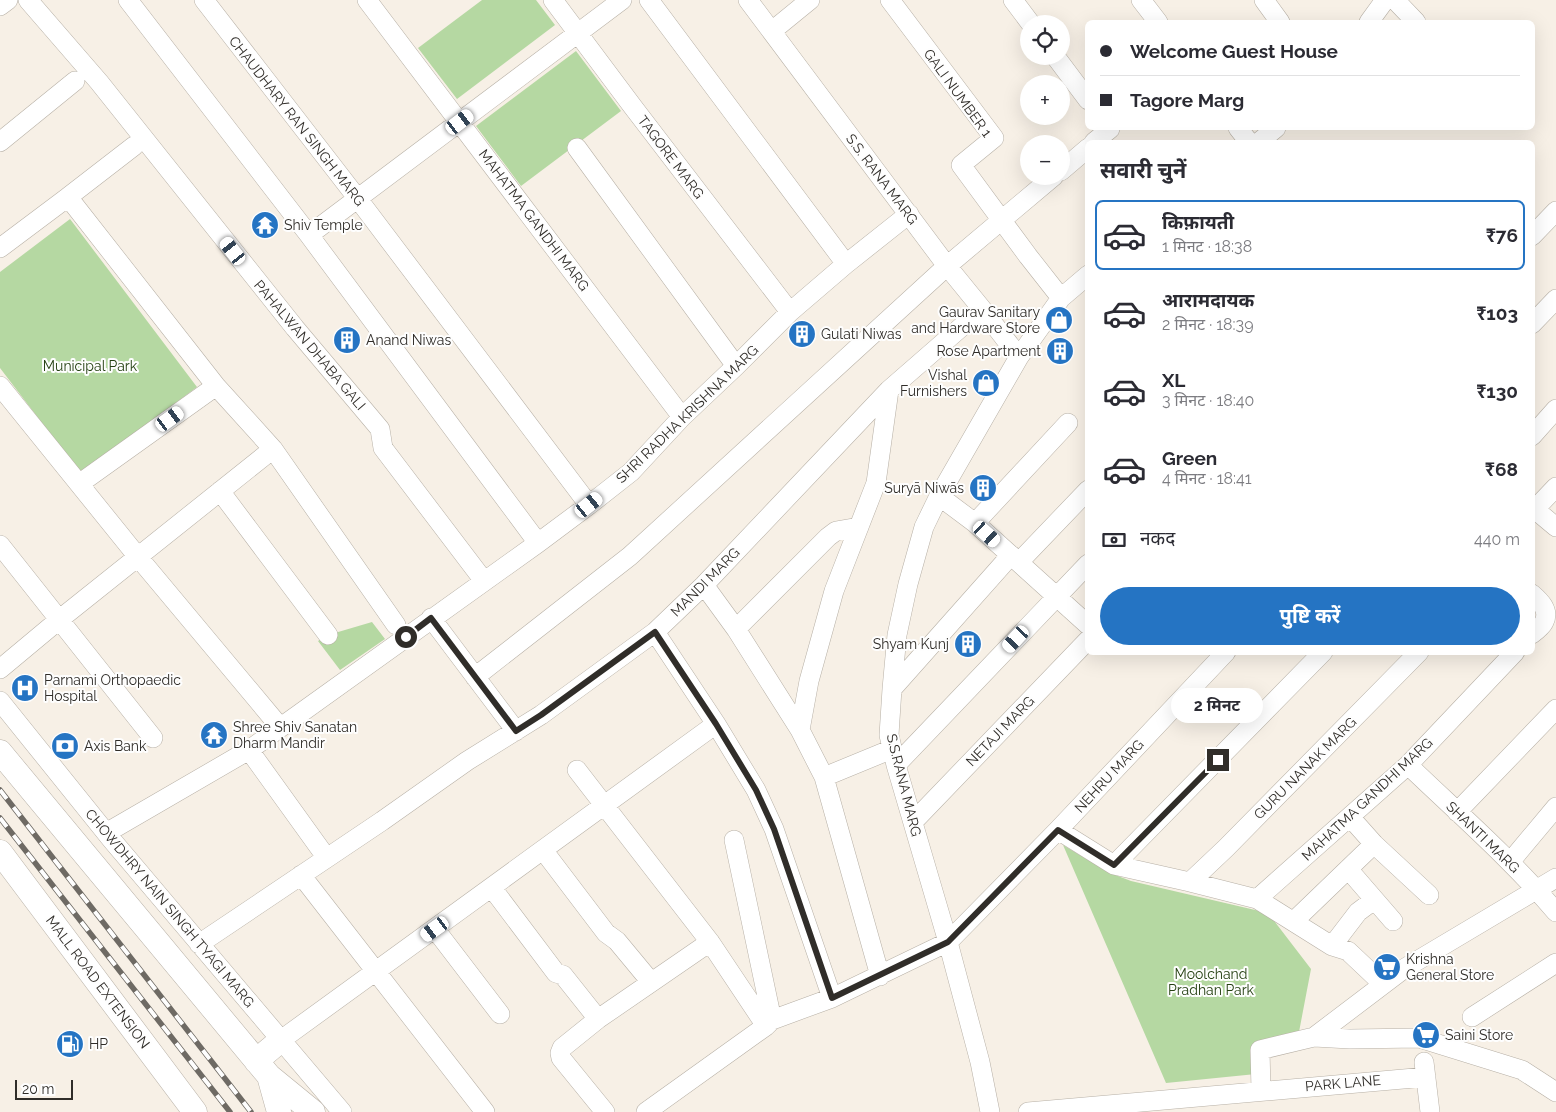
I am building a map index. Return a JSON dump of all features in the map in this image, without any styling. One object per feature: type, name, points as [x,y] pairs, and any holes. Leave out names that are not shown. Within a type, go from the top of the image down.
[{"type":"main road","points":[[0,752],[262,1068],[313,1112]]},
{"type":"main road","name":"MALL ROAD EXTENSION","points":[[0,852],[195,1112]]},
{"type":"main road","points":[[262,1068],[281,1040]]},
{"type":"main road","points":[[262,1068],[279,1112]]},
{"type":"street","name":"PAHALWAN DHABA GALI","points":[[28,0],[99,82],[295,328],[380,429],[382,448],[484,581]]},
{"type":"street","points":[[128,0],[309,235],[538,543]]},
{"type":"street","name":"CHAUDHARY RAN SINGH MARG","points":[[204,0],[358,199],[589,505]]},
{"type":"street","name":"MAHATMA GANDHI MARG","points":[[367,0],[682,417]]},
{"type":"street","name":"TAGORE MARG","points":[[553,0],[790,312]]},
{"type":"street","points":[[309,235],[622,0]]},
{"type":"street","points":[[649,0],[846,264]]},
{"type":"street","name":"S.S. RANA MARG","points":[[748,0],[947,266],[1019,357]]},
{"type":"street","points":[[772,31],[810,0]]},
{"type":"street","name":"GALI NUMBER 1","points":[[890,0],[994,138],[961,164],[1061,298]]},
{"type":"street","points":[[1013,0],[1024,15]]},
{"type":"street","points":[[1141,0],[1156,20]]},
{"type":"street","points":[[1264,0],[1279,20]]},
{"type":"street","points":[[1371,20],[1386,0]]},
{"type":"street","points":[[1396,0],[1414,20]]},
{"type":"street","points":[[1062,65],[1085,96]]},
{"type":"street","points":[[0,142],[75,82]]},
{"type":"street","points":[[1243,130],[1264,138]]},
{"type":"street","points":[[1098,140],[1113,133]]},
{"type":"street","points":[[0,248],[134,146]]},
{"type":"street","points":[[577,148],[736,366]]},
{"type":"street","points":[[1070,163],[1085,150]]},
{"type":"street","points":[[475,678],[630,556],[947,266],[1044,185]]},
{"type":"street","points":[[68,197],[216,386],[273,449],[396,625]]},
{"type":"street","points":[[1535,233],[1556,211]]},
{"type":"street","name":"SHRI RADHA KRISHNA MARG","points":[[106,833],[249,750],[589,505],[631,472],[682,417],[790,312],[909,214]]},
{"type":"street","name":"S.S.RANA MARG","points":[[990,1112],[980,1062],[948,942],[889,735],[897,636],[908,584],[924,527],[939,496],[1019,357],[1061,298],[1085,278]]},
{"type":"street","points":[[1535,321],[1556,299]]},
{"type":"street","name":"MANDI MARG","points":[[199,944],[467,761],[541,715],[655,632],[704,585],[889,390],[982,309]]},
{"type":"street","points":[[0,386],[138,557],[280,727]]},
{"type":"street","points":[[79,484],[216,386]]},
{"type":"street","points":[[800,730],[809,681],[832,600],[876,483],[889,390]]},
{"type":"street","points":[[1535,433],[1556,409]]},
{"type":"street","points":[[975,523],[1068,423]]},
{"type":"street","points":[[0,669],[273,449]]},
{"type":"street","points":[[1535,507],[1556,488]]},
{"type":"street","points":[[220,491],[328,635]]},
{"type":"street","points":[[892,689],[1015,558],[1085,493]]},
{"type":"street","points":[[939,496],[975,523],[1085,622]]},
{"type":"street","points":[[1535,509],[1556,527]]},
{"type":"street","points":[[736,629],[828,537],[836,531],[859,527]]},
{"type":"street","points":[[0,545],[153,738]]},
{"type":"street","points":[[824,777],[894,757],[1085,567]]},
{"type":"street","points":[[704,585],[736,629],[800,730],[824,777],[880,976]]},
{"type":"street","points":[[1535,596],[1542,602],[1546,612],[1544,622],[1535,631]]},
{"type":"street","points":[[431,618],[516,731]]},
{"type":"street","points":[[655,632],[716,724],[756,790],[774,829],[832,998]]},
{"type":"street","name":"NETAJI MARG","points":[[913,822],[1085,643]]},
{"type":"street","name":"NEHRU MARG","points":[[646,1112],[769,1023],[832,998],[948,942],[1058,830],[1223,655]]},
{"type":"street","points":[[1114,865],[1320,655]]},
{"type":"street","name":"GURU NANAK MARG","points":[[1190,882],[1226,848],[1416,655]]},
{"type":"street","name":"MAHATMA GANDHI MARG","points":[[1257,899],[1408,765],[1512,655]]},
{"type":"street","name":"CHOWDHRY NAIN SINGH TYAGI MARG","points":[[0,701],[106,833],[342,1112]]},
{"type":"street","points":[[1457,812],[1556,709]]},
{"type":"street","points":[[281,1040],[716,724]]},
{"type":"street","points":[[249,750],[326,857]]},
{"type":"street","name":"SHANTI MARG","points":[[1408,765],[1510,862],[1538,890],[1556,912]]},
{"type":"street","points":[[577,770],[710,942],[769,1023]]},
{"type":"street","points":[[1510,862],[1556,807]]},
{"type":"street","points":[[1350,817],[1374,844],[1429,895]]},
{"type":"street","points":[[1058,830],[1114,865],[1257,899],[1332,946],[1348,951],[1383,984]]},
{"type":"street","points":[[734,840],[769,1023]]},
{"type":"street","points":[[1294,921],[1374,844]]},
{"type":"street","points":[[543,850],[606,933],[617,940],[651,982]]},
{"type":"street","points":[[1348,870],[1393,921]]},
{"type":"street","points":[[301,874],[485,1112]]},
{"type":"street","points":[[1314,1037],[1405,968],[1556,878]]},
{"type":"street","points":[[492,888],[556,973],[563,975],[598,1019]]},
{"type":"street","points":[[1332,946],[1358,912],[1374,900]]},
{"type":"street","points":[[435,929],[500,1014]]},
{"type":"street","points":[[605,1112],[561,1058],[562,1048],[598,1019],[710,942]]},
{"type":"street","points":[[1472,1017],[1556,963]]},
{"type":"street","points":[[1261,1090],[1260,1050],[1314,1037],[1350,1039],[1419,1038],[1522,1070],[1556,1092]]},
{"type":"street","name":"PARK LANE","points":[[1028,1112],[1225,1103],[1261,1090],[1425,1069],[1430,1112]]},
{"type":"green space","points":[[482,0],[536,0],[555,25],[457,99],[418,48]]},
{"type":"green space","points":[[576,51],[621,111],[521,186],[476,126]]},
{"type":"green space","name":"Municipal Park","points":[[70,219],[197,387],[81,474],[0,368],[0,272]]},
{"type":"green space","points":[[372,622],[385,639],[340,670],[318,641],[328,635]]},
{"type":"green space","name":"Moolchand Pradhan Park","points":[[1063,845],[1110,873],[1131,881],[1268,913],[1311,969],[1299,1032],[1256,1049],[1256,1074],[1166,1083]]},
{"type":"railway","points":[[0,790],[251,1112]]},
{"type":"railway","points":[[0,818],[230,1112]]},
{"type":"place","name":"Shiv Temple","points":[[265,225]]},
{"type":"place","name":"Gaurav Sanitary and Hardware Store","points":[[1059,320]]},
{"type":"place","name":"Gulati Niwas","points":[[802,334]]},
{"type":"place","name":"Anand Niwas","points":[[347,340]]},
{"type":"place","name":"Rose Apartment","points":[[1060,351]]},
{"type":"place","name":"Vishal Furnishers","points":[[986,383]]},
{"type":"place","name":"Suryā Niwās","points":[[983,488]]},
{"type":"place","name":"Shyam Kunj","points":[[968,644]]},
{"type":"place","name":"Parnami Orthopaedic Hospital","points":[[25,688]]},
{"type":"place","name":"Shree Shiv Sanatan Dharm Mandir","points":[[214,735]]},
{"type":"place","name":"Axis Bank","points":[[65,746]]},
{"type":"place","name":"Krishna General Store","points":[[1387,967]]},
{"type":"place","name":"Saini Store","points":[[1426,1035]]},
{"type":"place","name":"HP","points":[[70,1044]]},
{"type":"route","points":[[406,637],[431,618],[516,731],[655,632],[716,724],[756,790],[774,829],[832,998],[948,942],[1058,830],[1114,865],[1218,760]]}]
